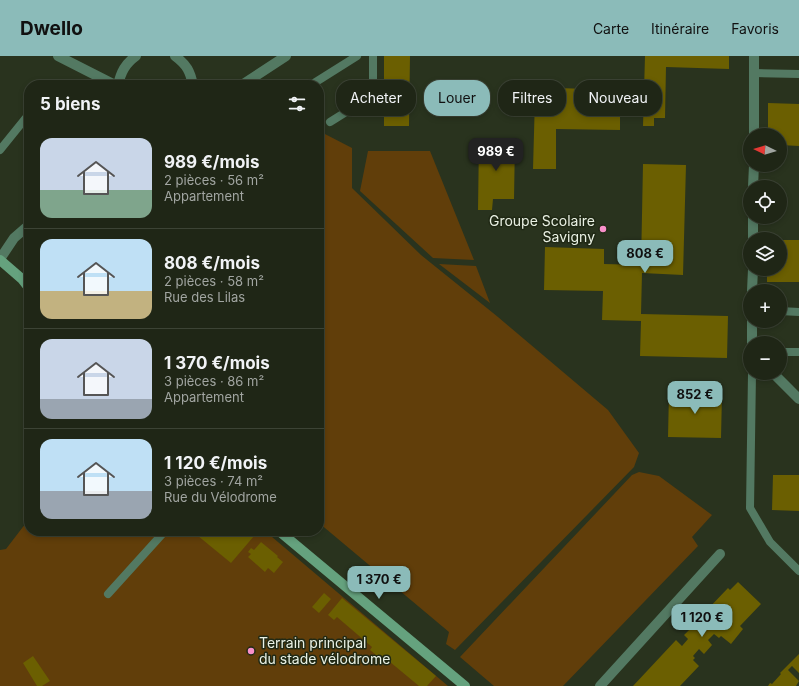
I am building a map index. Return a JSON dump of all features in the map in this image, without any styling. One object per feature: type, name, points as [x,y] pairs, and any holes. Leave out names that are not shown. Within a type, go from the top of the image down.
[{"type":"street","points":[[58,56],[106,80]]},
{"type":"street","points":[[118,80],[127,63],[136,56]]},
{"type":"street","points":[[175,56],[184,63],[192,80]]},
{"type":"street","points":[[250,80],[286,56]]},
{"type":"street","points":[[754,56],[754,128]]},
{"type":"street","points":[[24,229],[14,238],[0,259],[24,282]]},
{"type":"street","points":[[782,380],[794,390],[799,399]]},
{"type":"street","points":[[285,536],[465,686]]},
{"type":"street","points":[[600,686],[720,554]]},
{"type":"lane","points":[[319,80],[356,56]]},
{"type":"lane","points":[[330,122],[373,95],[373,56]]},
{"type":"lane","points":[[754,73],[799,74]]},
{"type":"lane","points":[[0,150],[24,120]]},
{"type":"lane","points":[[787,311],[799,312]]},
{"type":"lane","points":[[787,352],[799,352]]},
{"type":"lane","points":[[752,380],[750,508],[770,542],[799,571]]},
{"type":"lane","points":[[108,594],[160,536]]},
{"type":"shaded area","points":[[324,134],[352,148],[352,188],[421,255],[498,317],[608,410],[639,453],[634,467],[455,650],[446,644],[449,632],[324,527]]},
{"type":"shaded area","points":[[368,151],[430,151],[474,260],[433,258],[360,191]]},
{"type":"shaded area","points":[[439,264],[476,266],[490,303]]},
{"type":"shaded area","points":[[639,472],[659,476],[712,515],[692,537],[698,546],[563,686],[494,686],[460,657],[632,475]]},
{"type":"shaded area","points":[[24,526],[24,536],[271,536],[448,686],[0,686],[0,550],[6,549]]},
{"type":"building","points":[[384,56],[410,56],[410,80],[384,80]]},
{"type":"building","points":[[645,56],[729,56],[729,69],[666,67],[665,118],[654,118],[654,126],[643,126],[643,116],[662,116],[662,80],[644,80]]},
{"type":"building","points":[[566,88],[574,89],[574,116],[620,116],[620,130],[556,129],[556,169],[533,169],[534,116],[566,116]]},
{"type":"building","points":[[768,103],[799,104],[799,146],[787,145],[787,128],[768,128]]},
{"type":"building","points":[[384,116],[409,116],[409,126],[384,126]]},
{"type":"building","points":[[479,139],[515,140],[514,199],[493,199],[492,210],[478,210]]},
{"type":"building","points":[[643,164],[686,165],[683,275],[642,273],[641,314],[728,316],[727,358],[640,356],[641,321],[602,320],[603,291],[544,290],[545,247],[604,249],[604,264],[641,265]]},
{"type":"building","points":[[787,240],[799,240],[799,282],[767,282],[767,276],[787,276]]},
{"type":"building","points":[[669,392],[722,394],[721,438],[668,437]]},
{"type":"building","points":[[773,475],[799,475],[799,511],[772,510]]},
{"type":"building","points":[[198,536],[254,536],[231,563]]},
{"type":"building","points":[[261,542],[283,562],[274,573],[268,568],[265,572],[248,557],[251,554],[248,552],[251,548],[254,550]]},
{"type":"building","points":[[738,582],[761,604],[740,626],[743,629],[731,644],[721,636],[719,638],[714,634],[708,640],[712,645],[704,654],[699,649],[693,656],[695,658],[693,660],[699,666],[680,686],[633,686],[676,640],[682,646],[688,639],[684,635],[693,626],[695,629],[702,622],[699,620],[706,611],[728,588],[730,590]]},
{"type":"building","points":[[324,593],[331,599],[319,613],[312,607]]},
{"type":"building","points":[[342,598],[436,676],[427,686],[419,686],[384,657],[381,659],[370,650],[372,647],[337,617],[334,620],[328,615]]},
{"type":"building","points":[[799,654],[799,673],[792,666],[788,670],[799,681],[796,686],[768,686],[770,683],[772,684],[781,674],[780,673]]},
{"type":"building","points":[[33,656],[50,681],[42,686],[37,686],[23,663]]},
{"type":"place","name":"Groupe Scolaire Savigny","points":[[603,229]]},
{"type":"place","name":"Terrain principal du stade vélodrome","points":[[251,651]]}]
